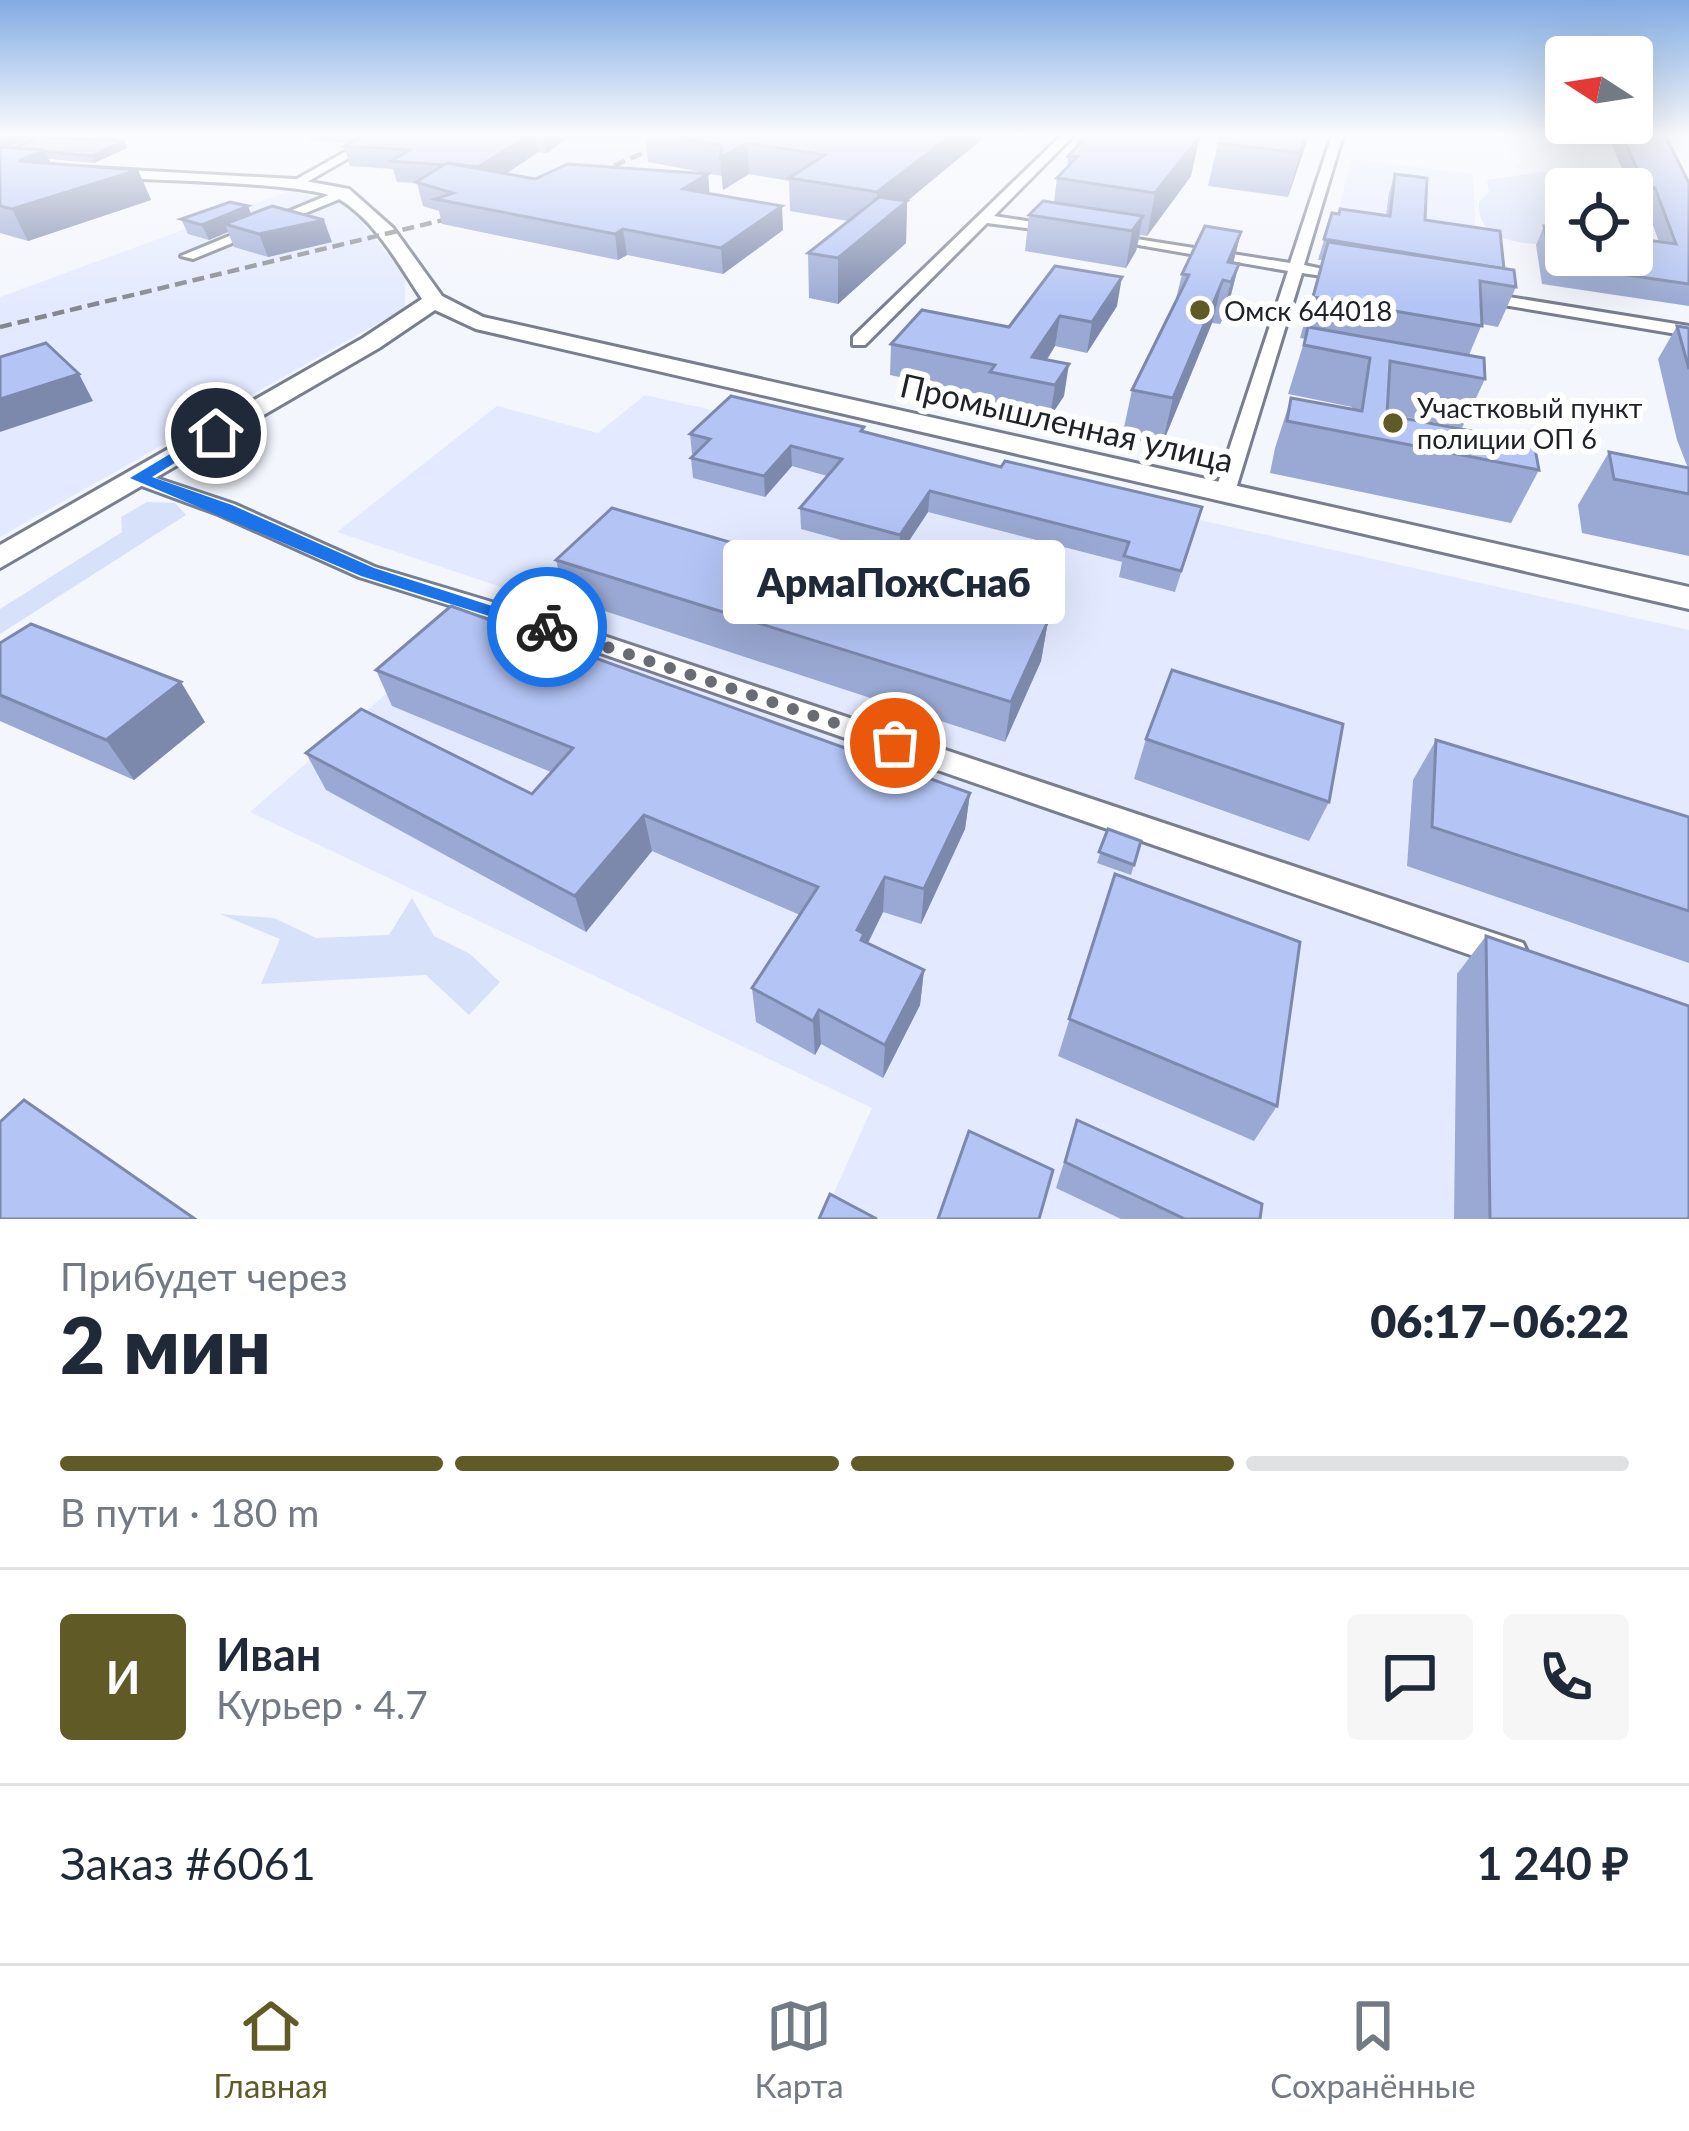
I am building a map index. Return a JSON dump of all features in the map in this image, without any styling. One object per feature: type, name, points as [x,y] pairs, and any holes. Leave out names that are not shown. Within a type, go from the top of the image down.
[{"type":"main road","points":[[0,558],[434,301],[386,232],[343,194],[333,192]]},
{"type":"main road","name":"Промышленная улица","points":[[434,301],[457,316],[530,336],[1689,598]]},
{"type":"street","points":[[859,341],[1011,192]]},
{"type":"street","points":[[1224,495],[1321,192]]},
{"type":"street","points":[[188,256],[343,194]]},
{"type":"street","points":[[984,218],[1076,233]]},
{"type":"street","points":[[1099,237],[1357,278]]},
{"type":"street","points":[[1464,295],[1689,331]]},
{"type":"street","points":[[138,478],[226,509],[367,572],[592,641],[1540,964]]},
{"type":"shaded area","points":[[287,192],[347,204],[405,276],[405,308],[0,537],[0,297]]},
{"type":"shaded area","points":[[1343,192],[1474,192],[1476,250],[1334,229]]},
{"type":"shaded area","points":[[1489,192],[1545,192],[1545,245],[1497,235],[1481,217],[1479,202]]},
{"type":"shaded area","points":[[645,395],[1689,630],[1689,1219],[822,1219],[872,1108],[250,812],[507,589],[337,532],[497,406],[598,433]]},
{"type":"shaded area","points":[[147,502],[175,503],[186,515],[0,634],[0,609],[122,532],[121,517]]},
{"type":"shaded area","points":[[412,898],[434,936],[470,954],[500,982],[469,1015],[426,975],[261,984],[280,939],[220,914],[274,918],[316,938],[389,935]]},
{"type":"building","points":[[0,192],[67,192],[12,209],[0,206]]},
{"type":"building","points":[[449,192],[700,192],[782,206],[721,248],[623,229],[615,234],[435,199],[453,193]]},
{"type":"building","points":[[1393,192],[1426,192],[1425,220],[1500,231],[1504,269],[1324,239],[1332,213],[1339,214],[1340,209],[1390,216]]},
{"type":"building","points":[[1656,192],[1689,192],[1689,284],[1634,276],[1653,276],[1653,241],[1676,244]]},
{"type":"building","points":[[879,197],[907,201],[838,258],[808,253]]},
{"type":"building","points":[[1043,201],[1143,216],[1132,231],[1029,215]]},
{"type":"building","points":[[230,202],[248,206],[202,225],[181,219]]},
{"type":"building","points":[[272,206],[324,220],[259,234],[225,224]]},
{"type":"building","points":[[1205,226],[1241,232],[1228,262],[1239,264],[1231,282],[1223,280],[1173,398],[1132,390],[1189,275],[1182,274]]},
{"type":"building","points":[[1328,242],[1514,270],[1516,287],[1480,281],[1482,326],[1313,297]]},
{"type":"building","points":[[1055,266],[1122,277],[1092,322],[1060,316],[1032,357],[1069,364],[1055,385],[990,372],[995,365],[891,344],[922,310],[1009,327]]},
{"type":"building","points":[[1677,326],[1689,328],[1689,369]]},
{"type":"building","points":[[1308,327],[1484,358],[1485,379],[1390,361],[1387,415],[1534,443],[1539,470],[1287,421],[1291,398],[1362,411],[1370,358],[1304,345]]},
{"type":"building","points":[[46,343],[79,374],[0,399],[0,357]]},
{"type":"building","points":[[731,396],[864,427],[861,431],[1001,467],[1005,461],[1202,507],[1181,571],[1124,556],[1129,542],[930,491],[900,535],[800,508],[842,459],[791,446],[764,476],[691,458],[710,439],[690,434]]},
{"type":"building","points":[[1609,452],[1689,468],[1689,494],[1614,479]]},
{"type":"building","points":[[612,508],[971,612],[977,601],[1048,621],[1011,702],[556,560]]},
{"type":"building","points":[[451,606],[970,793],[924,889],[885,877],[857,930],[864,934],[861,940],[924,970],[885,1045],[819,1010],[813,1021],[752,988],[818,887],[644,815],[575,896],[306,753],[361,709],[532,794],[573,748],[376,670]]},
{"type":"building","points":[[31,624],[181,682],[106,740],[0,695],[0,643]]},
{"type":"building","points":[[1172,670],[1343,724],[1329,802],[1146,739]]},
{"type":"building","points":[[1436,740],[1689,817],[1689,911],[1432,827]]},
{"type":"building","points":[[1108,829],[1141,841],[1134,865],[1099,852]]},
{"type":"building","points":[[1115,874],[1300,942],[1277,1106],[1069,1019]]},
{"type":"building","points":[[1486,936],[1689,1006],[1689,1219],[1490,1219]]},
{"type":"building","points":[[24,1100],[195,1219],[0,1219],[0,1122]]},
{"type":"building","points":[[1077,1120],[1262,1204],[1260,1219],[1185,1219],[1065,1162]]},
{"type":"building","points":[[969,1131],[1053,1170],[1039,1219],[938,1219]]},
{"type":"building","points":[[830,1194],[877,1219],[819,1219]]},
{"type":"railway","points":[[0,327],[472,213]]},
{"type":"way so far","points":[[547,627],[895,743]]},
{"type":"place","name":"Омск 644018","points":[[1200,310]]},
{"type":"place","name":"Участковый пункт полиции ОП 6","points":[[1393,423]]},
{"type":"place","name":"АрмаПожСнаб","points":[[895,743]]},
{"type":"route","points":[[216,433],[138,478],[226,509],[367,572],[547,627]]}]
